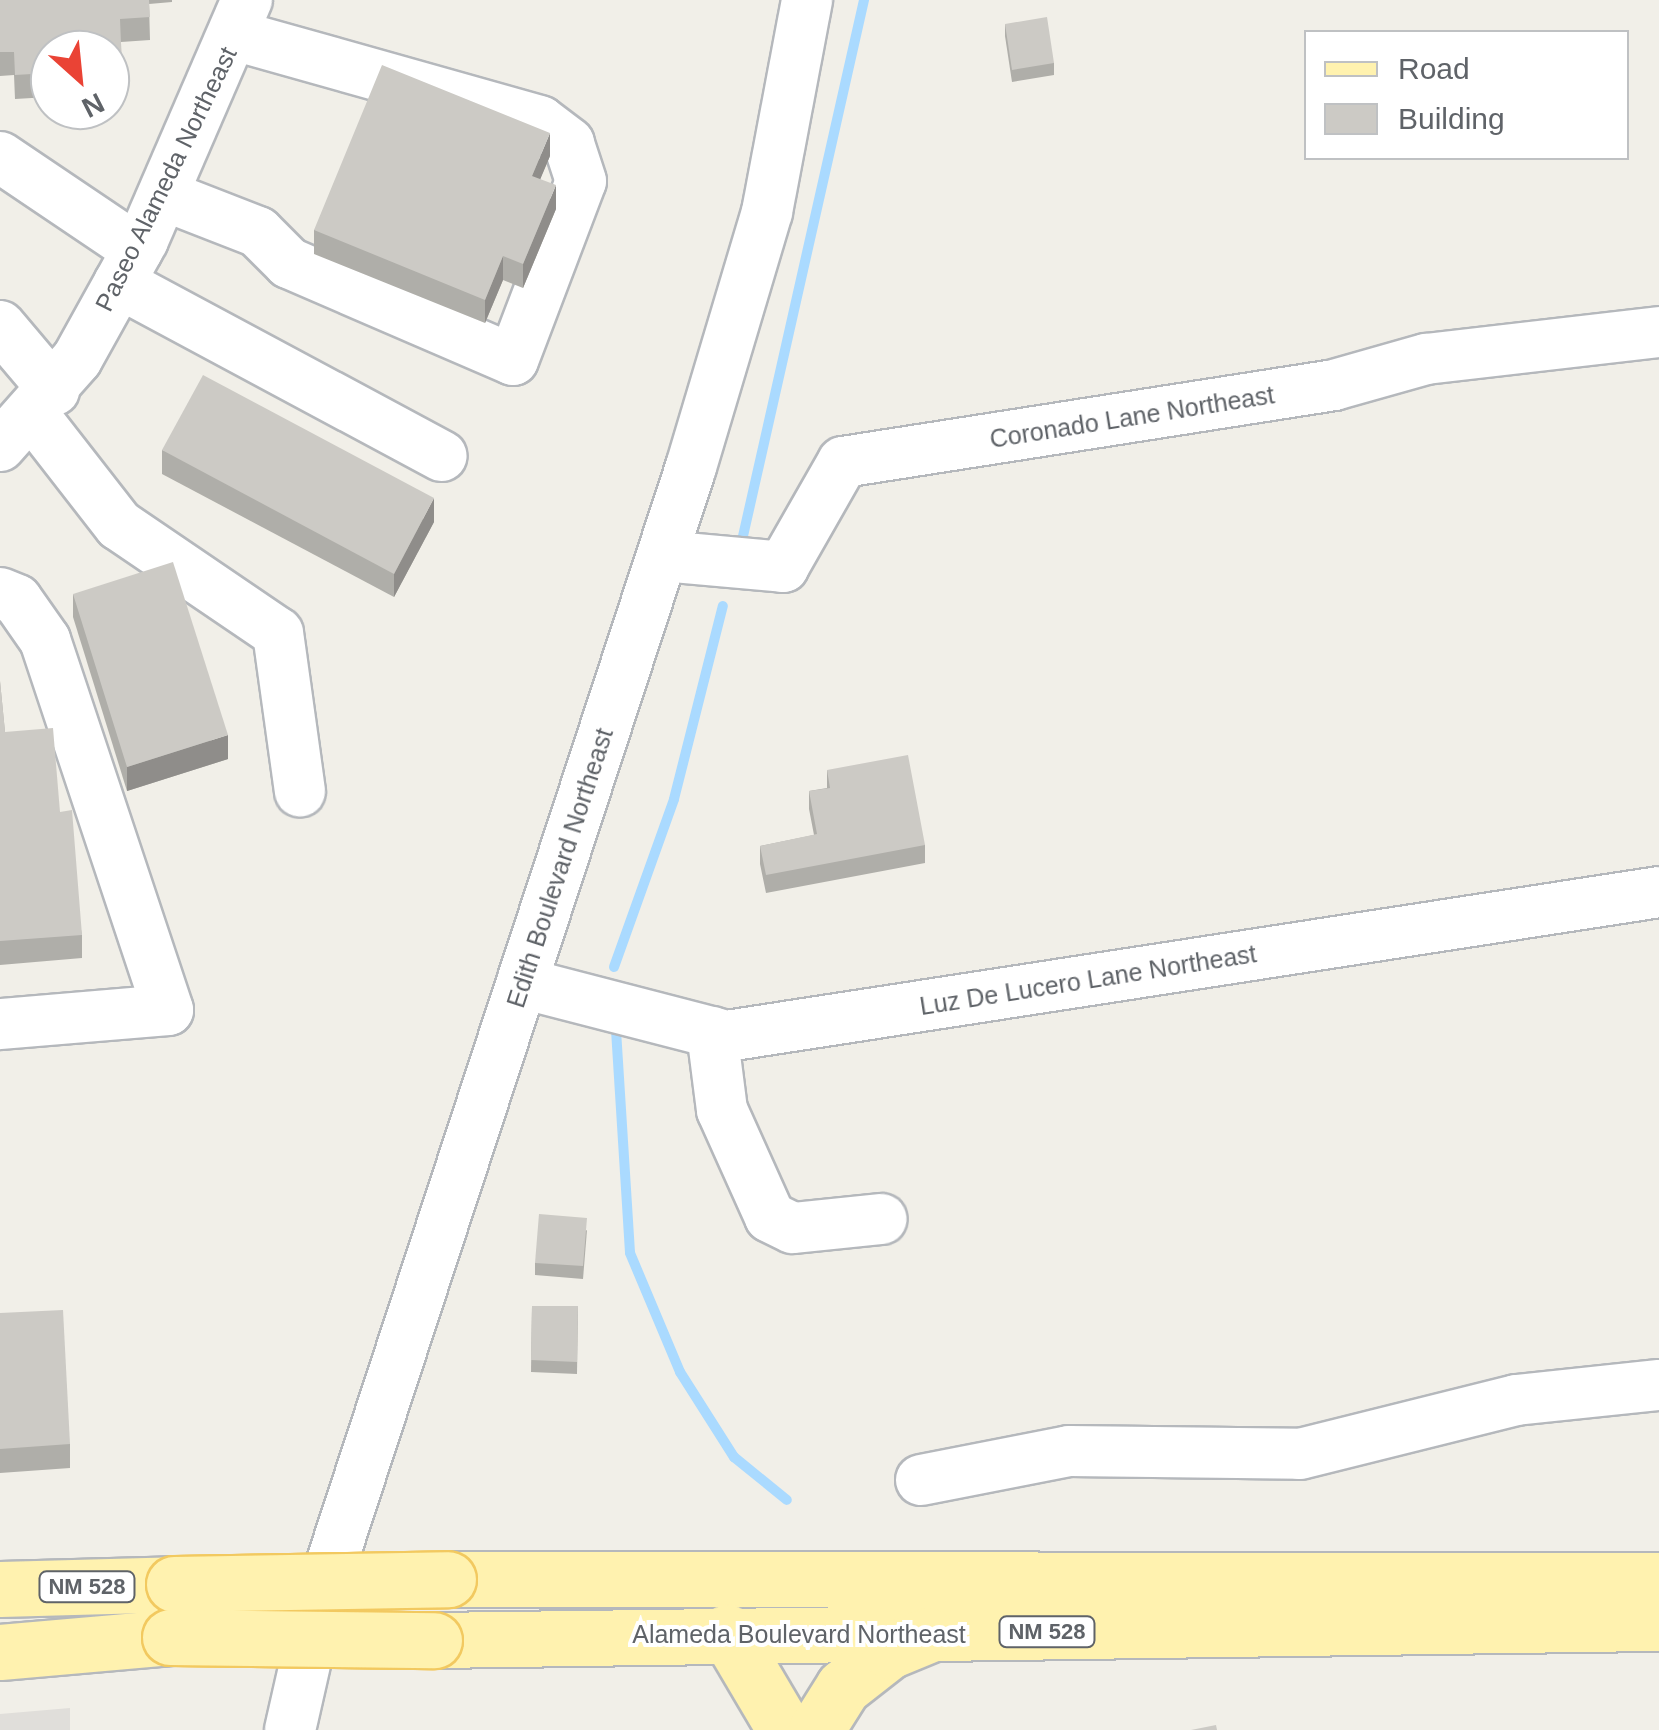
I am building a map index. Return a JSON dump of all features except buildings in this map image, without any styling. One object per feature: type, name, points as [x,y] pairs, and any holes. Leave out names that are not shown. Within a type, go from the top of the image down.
[{"type":"main road","name":"NM 528","points":[[0,1590],[448,1579],[1659,1580]]},
{"type":"main road","name":"Alameda Boulevard Northeast","points":[[0,1652],[170,1637],[434,1640],[727,1632],[932,1634],[1659,1624]]},
{"type":"main road","points":[[727,1632],[785,1730]]},
{"type":"main road","points":[[816,1730],[843,1687],[889,1651],[932,1634]]},
{"type":"street","name":"Edith Boulevard Northeast","points":[[290,1730],[320,1598],[662,556],[767,212],[807,0]]},
{"type":"street","name":"Paseo Alameda Northeast","points":[[29,417],[128,266],[241,18]]},
{"type":"street","points":[[163,195],[258,232],[289,264],[513,360],[581,181],[569,143],[540,121],[241,18]]},
{"type":"street","points":[[0,157],[128,266],[441,456]]},
{"type":"street","points":[[0,326],[29,417],[119,526],[278,633],[300,791]]},
{"type":"street","name":"Coronado Lane Northeast","points":[[662,556],[783,567],[844,462],[1334,385],[1426,359],[1659,332]]},
{"type":"street","points":[[0,593],[17,600],[45,640],[168,1010],[0,1024]]},
{"type":"street","name":"Luz De Lucero Lane Northeast","points":[[522,983],[712,1032],[1659,892]]},
{"type":"street","points":[[712,1032],[722,1110],[770,1217],[792,1228],[882,1219]]},
{"type":"street","points":[[921,1480],[1068,1451],[1300,1454],[1516,1400],[1659,1385]]},
{"type":"shaded area","points":[[70,1708],[70,1730],[0,1730],[0,1714]]},
{"type":"waterway","points":[[741,545],[864,0]]},
{"type":"waterway","points":[[614,967],[674,799],[723,606]]},
{"type":"waterway","points":[[616,1030],[630,1253],[680,1372],[734,1457],[787,1500]]}]
